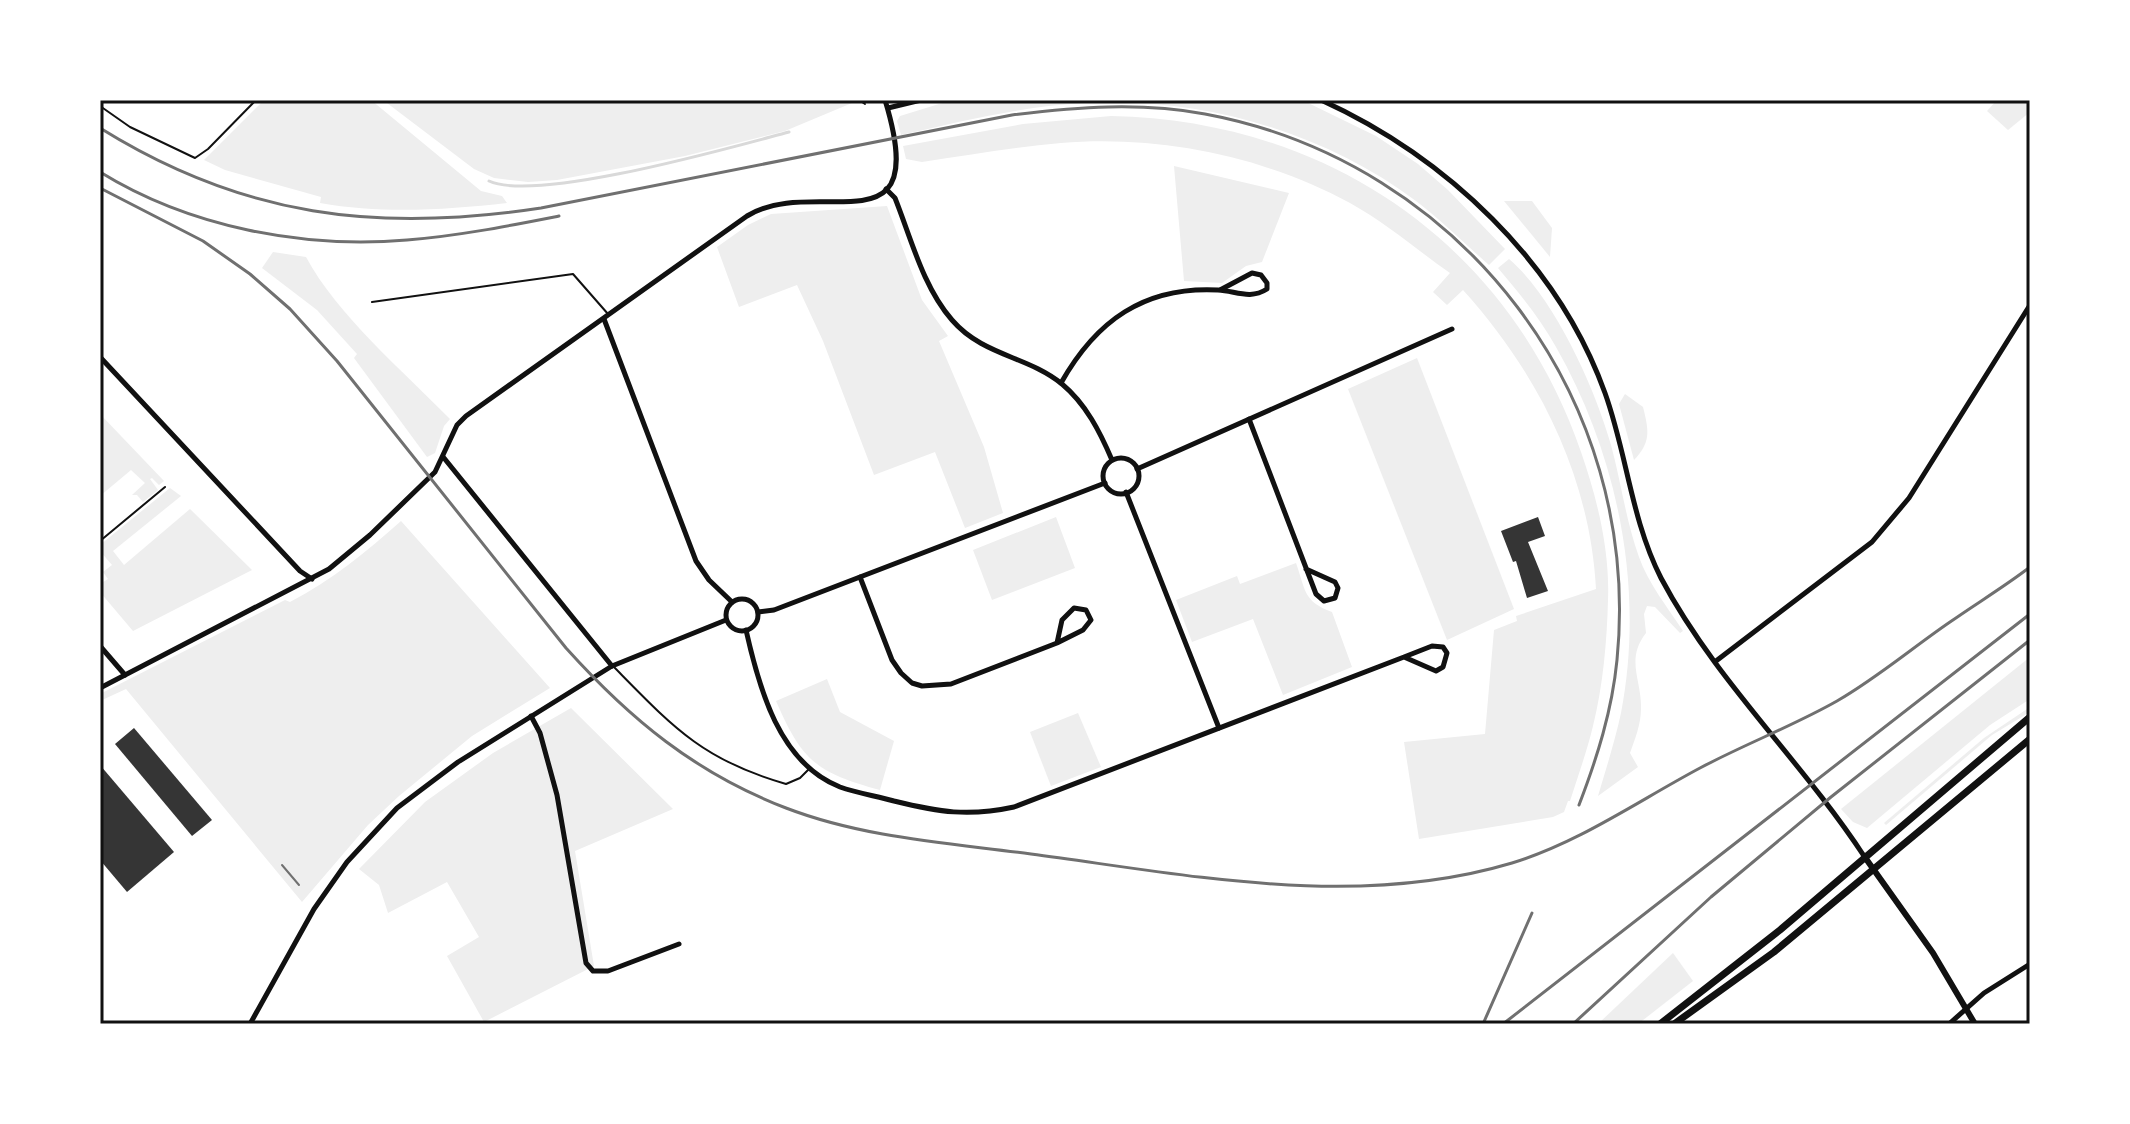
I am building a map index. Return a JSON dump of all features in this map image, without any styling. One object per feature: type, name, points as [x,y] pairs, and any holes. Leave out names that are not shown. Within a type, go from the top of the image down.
[{"type":"main road","points":[[1660,1024],[1780,930],[2030,717]]},
{"type":"main road","points":[[1674,1024],[1774,952],[2030,739]]},
{"type":"street","points":[[100,688],[329,569],[435,472],[457,425],[466,416],[758,209],[785,204],[872,199],[886,189],[897,174],[898,159],[885,100]]},
{"type":"street","points":[[888,108],[921,100]]},
{"type":"street","points":[[1321,100],[1406,147],[1464,192],[1509,238],[1564,309],[1587,350],[1604,391],[1616,426],[1638,522],[1654,564],[1674,600],[1739,696],[1864,856],[1933,953],[1975,1024]]},
{"type":"street","points":[[886,189],[895,198],[936,297],[952,320],[994,352],[1041,371],[1061,383],[1089,414],[1112,460]]},
{"type":"street","points":[[1061,383],[1075,359],[1095,335],[1123,311],[1164,295],[1220,290],[1239,295],[1260,294],[1267,289],[1267,283],[1261,275],[1252,273],[1220,290]]},
{"type":"street","points":[[1716,661],[1872,542],[1887,525],[1909,498],[2030,305]]},
{"type":"street","points":[[606,317],[696,561],[709,580],[732,602]]},
{"type":"street","points":[[1137,469],[1452,329]]},
{"type":"street","points":[[100,357],[300,571],[312,579]]},
{"type":"street","points":[[1249,419],[1306,569],[1318,597],[1324,601],[1335,598],[1338,592],[1335,582],[1306,569]]},
{"type":"street","points":[[443,458],[612,666]]},
{"type":"street","points":[[1124,458],[1137,469],[1138,481],[1126,492],[1111,491],[1105,483],[1103,473],[1112,460],[1124,458]]},
{"type":"street","points":[[758,612],[774,610],[1105,483]]},
{"type":"street","points":[[1126,492],[1219,728]]},
{"type":"street","points":[[860,577],[892,660],[912,683],[922,686],[951,684],[1057,643],[1089,626],[1091,620],[1086,610],[1074,608],[1066,614],[1057,643]]},
{"type":"street","points":[[747,599],[758,612],[754,625],[746,630],[737,630],[726,620],[726,610],[732,602],[747,599]]},
{"type":"street","points":[[250,1024],[314,909],[347,862],[380,824],[458,762],[612,666],[726,620]]},
{"type":"street","points":[[746,630],[763,691],[781,731],[809,769],[839,787],[927,809],[961,814],[988,813],[1014,807],[1432,646],[1443,647],[1447,653],[1443,667],[1436,671],[1404,657]]},
{"type":"street","points":[[100,646],[125,675]]},
{"type":"street","points":[[531,716],[540,733],[557,795],[586,963],[593,971],[608,971],[679,944]]},
{"type":"street","points":[[1949,1024],[1984,993],[2030,964]]},
{"type":"lane","points":[[372,302],[573,274],[606,317]]},
{"type":"lane","points":[[100,541],[165,487]]},
{"type":"lane","points":[[612,666],[675,728],[716,757],[739,769],[786,784],[800,778],[809,769]]},
{"type":"path","points":[[100,106],[130,127],[195,158],[208,149],[256,100]]},
{"type":"path","points":[[859,100],[865,104]]},
{"type":"shaded area","points":[[264,100],[371,100],[481,191],[502,196],[507,203],[414,210],[367,209],[320,203],[321,197],[225,170],[204,160]]},
{"type":"shaded area","points":[[383,100],[852,100],[852,103],[785,131],[685,156],[557,180],[528,182],[494,178],[474,169]]},
{"type":"shaded area","points":[[952,100],[1302,100],[1376,136],[1418,164],[1505,249],[1489,265],[1426,209],[1380,177],[1301,138],[1216,113],[1129,102],[1086,103],[1016,111],[901,135],[897,121],[900,116]]},
{"type":"shaded area","points":[[1997,100],[2030,100],[2030,112],[2008,130],[1987,111]]},
{"type":"shaded area","points":[[1111,116],[1190,123],[1266,141],[1336,169],[1400,208],[1458,255],[1508,312],[1549,378],[1581,452],[1605,543],[1608,581],[1604,663],[1593,726],[1564,812],[1553,817],[1419,839],[1404,742],[1485,734],[1494,630],[1517,621],[1516,616],[1596,589],[1592,547],[1583,506],[1555,428],[1515,356],[1463,290],[1447,305],[1433,292],[1450,273],[1350,203],[1282,173],[1210,152],[1136,142],[1098,141],[1026,147],[922,162],[906,159],[903,146],[1023,124]]},
{"type":"shaded area","points":[[1174,166],[1289,193],[1262,262],[1246,266],[1222,283],[1184,281]]},
{"type":"shaded area","points":[[1504,201],[1532,201],[1552,228],[1550,257]]},
{"type":"shaded area","points":[[887,206],[922,300],[948,336],[939,341],[984,447],[1003,513],[965,528],[935,452],[874,475],[823,341],[797,285],[739,307],[717,247],[748,225],[771,214]]},
{"type":"shaded area","points":[[273,252],[306,257],[319,279],[353,321],[450,419],[444,426],[435,453],[427,457],[354,358],[357,354],[317,310],[262,268]]},
{"type":"shaded area","points":[[1509,259],[1542,296],[1584,371],[1611,445],[1639,557],[1653,586],[1683,631],[1680,633],[1655,607],[1647,606],[1644,614],[1646,633],[1635,661],[1641,715],[1630,753],[1638,767],[1598,796],[1619,723],[1628,666],[1630,619],[1621,524],[1596,433],[1578,389],[1543,326],[1498,268]]},
{"type":"shaded area","points":[[1417,358],[1514,609],[1447,640],[1348,389]]},
{"type":"shaded area","points":[[1625,394],[1643,407],[1647,423],[1646,442],[1634,460],[1619,404]]},
{"type":"shaded area","points":[[100,414],[164,481],[159,485],[150,479],[158,490],[143,502],[137,495],[132,495],[145,483],[131,470],[100,496]]},
{"type":"shaded area","points":[[170,488],[181,496],[113,551],[124,565],[190,509],[252,570],[133,631],[100,592],[100,584],[108,579],[103,572],[112,565],[100,551],[100,545]]},
{"type":"shaded area","points":[[1056,517],[1075,568],[992,600],[973,550]]},
{"type":"shaded area","points":[[401,521],[550,688],[472,736],[399,796],[368,825],[302,902],[126,689],[100,701],[100,694],[285,600],[290,602],[348,565]]},
{"type":"shaded area","points":[[1296,563],[1311,599],[1332,612],[1352,667],[1283,695],[1253,619],[1192,642],[1176,600],[1237,576],[1240,584]]},
{"type":"shaded area","points":[[2030,657],[2030,699],[1990,725],[1867,828],[1853,822],[1841,809]]},
{"type":"shaded area","points":[[827,679],[840,712],[894,741],[880,790],[841,777],[814,762],[794,738],[785,721],[776,701]]},
{"type":"shaded area","points":[[2030,707],[2030,712],[1992,735],[1886,825],[1884,823],[1984,738]]},
{"type":"shaded area","points":[[571,708],[673,809],[575,851],[594,966],[484,1022],[447,956],[479,937],[447,882],[388,913],[379,885],[359,869],[425,802],[493,753]]},
{"type":"shaded area","points":[[1078,713],[1101,767],[1051,786],[1030,732]]},
{"type":"shaded area","points":[[1673,953],[1693,981],[1638,1024],[1598,1024]]},
{"type":"building","points":[[1538,517],[1545,536],[1528,542],[1548,591],[1527,598],[1516,561],[1513,562],[1501,531]]},
{"type":"building","points":[[134,728],[212,820],[192,836],[115,744]]},
{"type":"building","points":[[100,765],[174,852],[127,892],[100,860]]},
{"type":"waterway","points":[[489,181],[513,186],[590,179],[682,160],[789,132]]},
{"type":"tram line","points":[[282,865],[299,885]]},
{"type":"railway","points":[[100,128],[153,158],[206,182],[259,199],[313,211],[423,219],[541,208],[1012,115],[1060,110],[1108,107],[1181,110],[1298,140],[1381,183],[1455,239],[1517,307],[1566,385],[1600,471],[1617,563],[1615,679],[1603,734],[1579,805]]},
{"type":"railway","points":[[100,172],[134,191],[209,220],[248,230],[328,241],[426,238],[559,216]]},
{"type":"railway","points":[[100,188],[203,241],[250,274],[290,309],[337,361],[566,648],[640,721],[693,761],[753,794],[816,818],[876,833],[1151,871],[1272,884],[1393,884],[1453,877],[1512,863],[1561,844],[1700,768],[1837,701],[2030,567]]},
{"type":"railway","points":[[1503,1024],[2030,614]]},
{"type":"railway","points":[[1573,1024],[1711,897],[1831,797],[2030,640]]},
{"type":"railway","points":[[1483,1024],[1532,913]]}]
